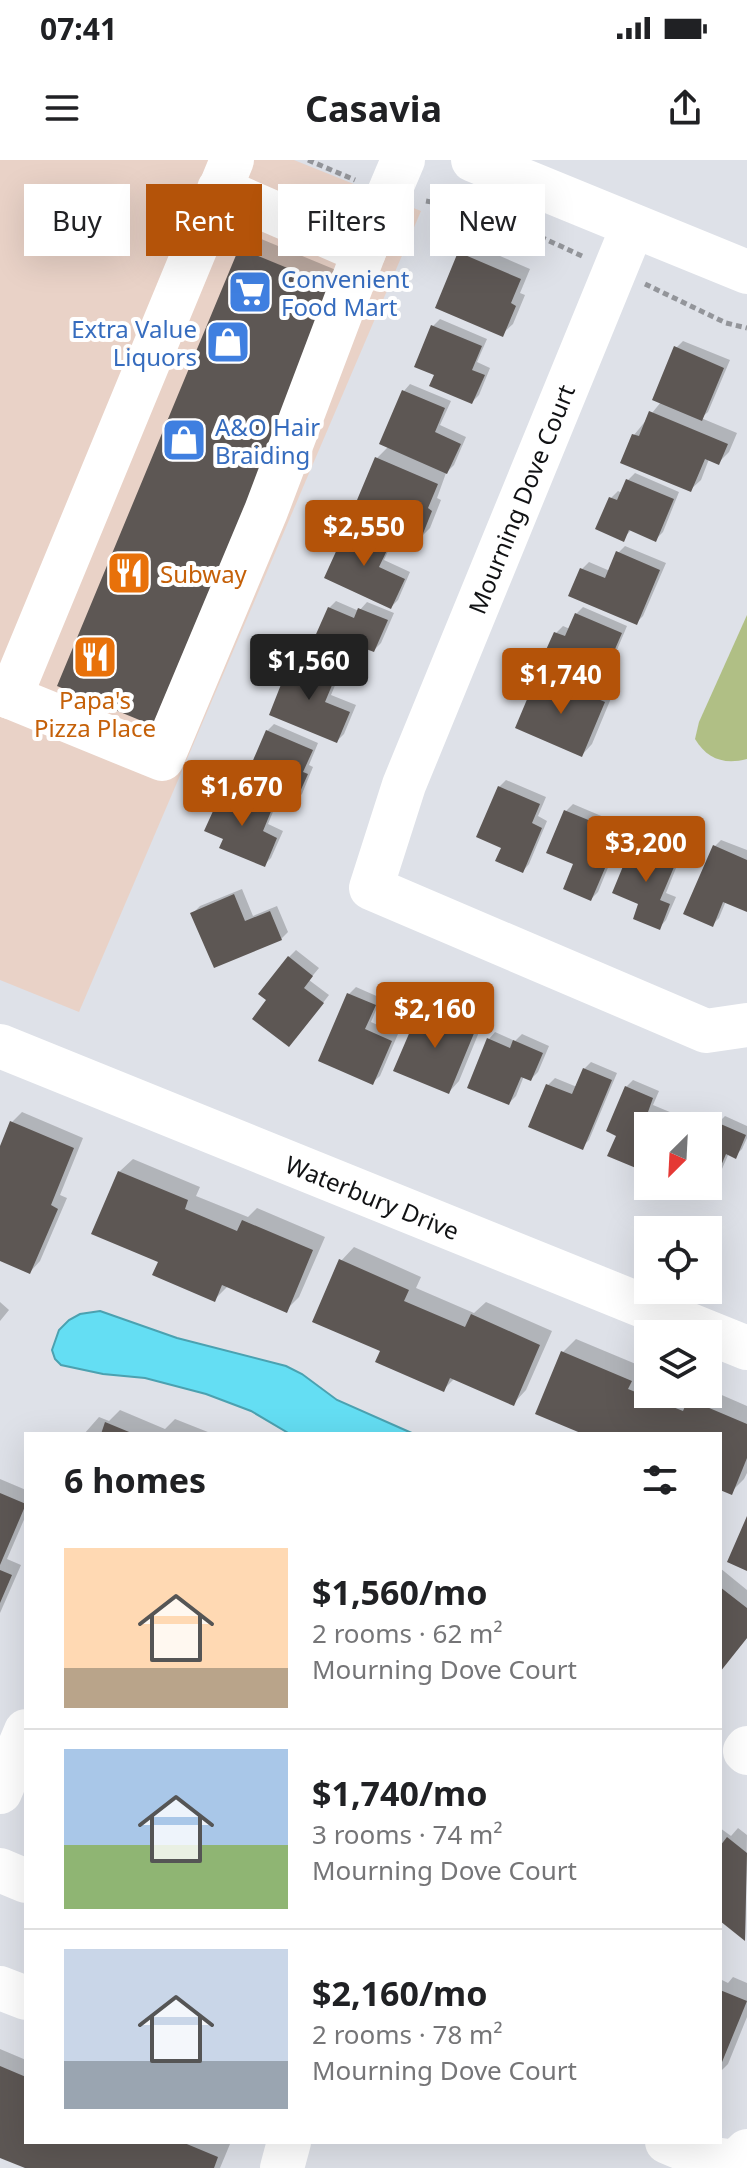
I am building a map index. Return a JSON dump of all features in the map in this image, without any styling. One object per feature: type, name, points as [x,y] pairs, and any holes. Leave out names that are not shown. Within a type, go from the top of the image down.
[{"type":"street","points":[[473,160],[747,272]]},
{"type":"street","points":[[278,203],[226,174],[5,695],[162,759],[266,511],[362,256]]},
{"type":"street","name":"Mourning Dove Court","points":[[633,226],[404,785],[371,888],[706,1031],[747,1025]]},
{"type":"street","name":"Waterbury Drive","points":[[0,1046],[747,1348]]},
{"type":"street","points":[[0,1792],[24,1736]]},
{"type":"street","points":[[0,1870],[24,1880]]},
{"type":"street","points":[[0,1988],[24,1997]]},
{"type":"street","points":[[282,2168],[288,2144]]},
{"type":"street","points":[[672,2144],[706,2158],[741,2157]]},
{"type":"path","points":[[308,160],[396,176],[412,198],[493,216],[588,259]]},
{"type":"path","points":[[640,282],[726,323],[747,328]]},
{"type":"shaded area","points":[[0,160],[294,160],[354,184],[278,184],[278,256],[402,256],[79,1012],[0,980]]},
{"type":"shaded area","points":[[414,208],[421,211],[414,227]]},
{"type":"green space","points":[[747,615],[747,759],[724,761],[711,756],[695,739],[699,722]]},
{"type":"water","points":[[100,1311],[177,1338],[286,1366],[337,1400],[409,1432],[287,1432],[251,1411],[206,1394],[145,1378],[103,1374],[61,1365],[52,1350],[59,1330],[80,1314]]},
{"type":"building","points":[[236,256],[258,256],[336,288],[154,726],[57,686]]},
{"type":"building","points":[[456,256],[467,256],[521,279],[511,303],[516,306],[503,337],[435,308]]},
{"type":"building","points":[[431,325],[482,346],[472,370],[485,375],[472,404],[429,386],[434,375],[414,367]]},
{"type":"building","points":[[674,346],[724,368],[702,421],[652,400]]},
{"type":"building","points":[[402,390],[445,408],[435,432],[461,444],[447,474],[379,444]]},
{"type":"building","points":[[649,411],[728,444],[719,465],[705,459],[691,492],[620,463],[632,434],[639,436]]},
{"type":"building","points":[[375,457],[438,484],[428,508],[432,511],[420,541],[352,512]]},
{"type":"building","points":[[626,479],[674,499],[656,542],[629,530],[624,542],[595,529],[609,497],[617,500]]},
{"type":"building","points":[[348,525],[390,544],[379,567],[405,579],[391,609],[324,578]]},
{"type":"building","points":[[616,551],[660,570],[637,625],[568,596],[580,568],[605,578]]},
{"type":"building","points":[[328,607],[354,618],[358,608],[388,620],[374,652],[366,649],[357,670],[309,650]]},
{"type":"building","points":[[575,613],[622,633],[599,686],[541,661],[554,632],[565,636]]},
{"type":"building","points":[[291,659],[335,678],[325,702],[350,712],[337,743],[269,715]]},
{"type":"building","points":[[542,675],[605,702],[582,757],[515,728],[528,697],[532,699]]},
{"type":"building","points":[[266,730],[313,750],[303,772],[308,774],[295,803],[270,793],[273,783],[248,772]]},
{"type":"building","points":[[498,786],[540,804],[532,823],[542,828],[523,873],[495,861],[501,848],[476,837]]},
{"type":"building","points":[[223,789],[272,809],[263,831],[277,838],[265,867],[219,848],[223,839],[204,831]]},
{"type":"building","points":[[564,810],[620,833],[591,901],[563,889],[573,864],[546,853]]},
{"type":"building","points":[[633,842],[677,860],[660,900],[670,904],[660,930],[633,919],[638,904],[612,893]]},
{"type":"building","points":[[713,845],[747,860],[747,912],[723,902],[713,927],[683,914]]},
{"type":"building","points":[[234,894],[245,921],[270,911],[282,940],[214,968],[190,913]]},
{"type":"building","points":[[288,956],[313,976],[304,988],[324,1003],[289,1047],[252,1019],[266,1000],[258,994]]},
{"type":"building","points":[[347,993],[376,1005],[365,1029],[392,1041],[373,1085],[318,1061]]},
{"type":"building","points":[[420,1008],[445,1018],[447,1013],[477,1026],[449,1094],[393,1071]]},
{"type":"building","points":[[487,1038],[510,1048],[513,1040],[543,1053],[531,1081],[521,1077],[509,1105],[467,1088]]},
{"type":"building","points":[[583,1068],[612,1080],[583,1150],[528,1127],[546,1084],[572,1094]]},
{"type":"building","points":[[625,1086],[653,1098],[648,1112],[634,1112],[634,1167],[607,1156],[616,1136],[606,1131]]},
{"type":"building","points":[[10,1121],[74,1148],[51,1205],[58,1209],[30,1274],[0,1261],[0,1146]]},
{"type":"building","points":[[722,1125],[746,1135],[736,1159],[726,1154],[722,1163]]},
{"type":"building","points":[[118,1171],[188,1200],[185,1209],[237,1231],[242,1220],[313,1250],[287,1313],[222,1285],[215,1302],[152,1275],[158,1262],[91,1234]]},
{"type":"building","points":[[339,1259],[409,1290],[404,1301],[465,1327],[471,1314],[540,1345],[514,1406],[450,1378],[444,1392],[375,1362],[380,1351],[312,1322]]},
{"type":"building","points":[[561,1351],[632,1381],[628,1389],[634,1391],[634,1408],[676,1408],[683,1411],[684,1408],[709,1408],[747,1424],[747,1458],[732,1495],[722,1491],[722,1432],[578,1432],[535,1414]]},
{"type":"building","points":[[105,1422],[129,1432],[102,1432]]},
{"type":"building","points":[[0,1493],[24,1503],[24,1509],[0,1565]]},
{"type":"building","points":[[747,1516],[747,1571],[727,1562]]},
{"type":"building","points":[[0,1570],[12,1575],[0,1603]]},
{"type":"building","points":[[722,1589],[747,1608],[747,1638],[722,1669]]},
{"type":"building","points":[[727,1837],[747,1853],[745,1941],[722,1923],[722,1843]]},
{"type":"building","points":[[722,1991],[747,2001],[722,2062]]},
{"type":"building","points":[[0,2066],[24,2076],[24,2144],[187,2144],[218,2157],[214,2168],[25,2168],[0,2158]]},
{"type":"place","name":"Convenient Food Mart","points":[[250,292]]},
{"type":"place","name":"Extra Value Liquors","points":[[228,342]]},
{"type":"place","name":"A&O Hair Braiding","points":[[184,440]]},
{"type":"place","name":"Subway","points":[[129,573]]},
{"type":"place","name":"Papa's Pizza Place","points":[[95,657]]}]
